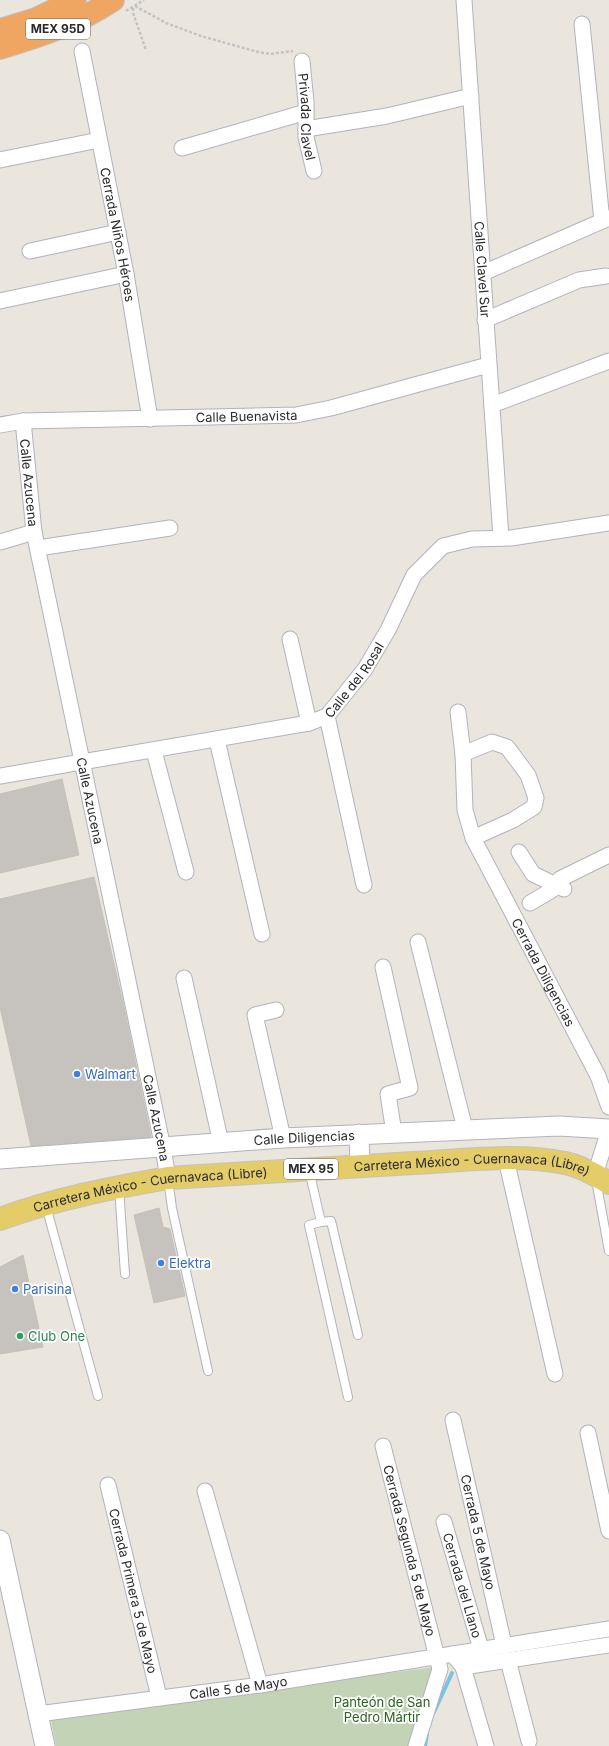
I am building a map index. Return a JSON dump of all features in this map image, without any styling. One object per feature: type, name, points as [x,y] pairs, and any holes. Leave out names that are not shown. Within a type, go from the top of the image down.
[{"type":"highway","name":"MEX 95D","points":[[0,27],[34,16],[67,0]]},
{"type":"highway","points":[[0,30],[36,20],[75,0]]},
{"type":"highway","points":[[0,38],[41,25],[87,0]]},
{"type":"highway","name":"MEX 95D","points":[[0,48],[44,35],[76,21],[113,0]]},
{"type":"main road","name":"Carretera México - Cuernavaca (Libre)","points":[[0,1219],[45,1204],[119,1187],[168,1178],[360,1166],[506,1159],[547,1161],[566,1164],[602,1179]]},
{"type":"street","name":"Calle Clavel Sur","points":[[464,0],[501,538]]},
{"type":"street","points":[[483,273],[606,220],[582,24]]},
{"type":"street","name":"Cerrada Niños Héroes","points":[[82,51],[126,274],[150,419]]},
{"type":"street","name":"Privada Clavel","points":[[302,61],[306,129],[314,171]]},
{"type":"street","points":[[306,129],[387,116],[471,96]]},
{"type":"street","points":[[182,148],[306,112]]},
{"type":"street","points":[[0,160],[100,140]]},
{"type":"street","points":[[30,251],[118,232]]},
{"type":"street","points":[[0,301],[126,274]]},
{"type":"street","points":[[485,320],[579,280],[606,276]]},
{"type":"street","points":[[492,405],[609,361]]},
{"type":"street","name":"Calle Buenavista","points":[[0,425],[23,421],[296,415],[330,408],[488,365]]},
{"type":"street","name":"Calle Azucena","points":[[23,421],[34,532],[168,1178]]},
{"type":"street","name":"Calle del Rosal","points":[[0,776],[217,740],[309,723],[327,716],[365,669],[388,630],[414,576],[443,546],[472,539],[501,538],[609,523]]},
{"type":"street","points":[[38,548],[170,528]]},
{"type":"street","points":[[0,542],[34,532]]},
{"type":"street","points":[[290,639],[309,723]]},
{"type":"street","name":"Cerrada Diligencias","points":[[458,712],[463,754],[465,810],[473,838],[598,1076],[609,1107]]},
{"type":"street","points":[[327,716],[364,885]]},
{"type":"street","points":[[217,740],[262,934]]},
{"type":"street","points":[[463,754],[492,742],[507,747],[528,775],[536,798],[534,807],[513,820],[473,838]]},
{"type":"street","points":[[154,751],[186,872]]},
{"type":"street","points":[[519,852],[533,874],[557,888]]},
{"type":"street","points":[[557,888],[560,879],[609,855]]},
{"type":"street","points":[[530,903],[557,888],[609,864]]},
{"type":"street","points":[[418,942],[465,1130]]},
{"type":"street","points":[[384,967],[410,1088],[388,1094],[394,1133]]},
{"type":"street","points":[[184,978],[221,1143]]},
{"type":"street","points":[[276,1010],[255,1015],[283,1138]]},
{"type":"street","name":"Calle Diligencias","points":[[0,1159],[283,1138],[359,1134],[559,1126],[609,1130]]},
{"type":"street","points":[[602,1179],[609,1130]]},
{"type":"street","points":[[359,1134],[360,1166]]},
{"type":"street","points":[[506,1159],[555,1374]]},
{"type":"street","name":"Cerrada 5 de Mayo","points":[[454,1420],[504,1645]]},
{"type":"street","points":[[588,1433],[609,1531]]},
{"type":"street","name":"Cerrada Segunda 5 de Mayo","points":[[383,1446],[437,1656]]},
{"type":"street","name":"Cerrada Primera 5 de Mayo","points":[[108,1485],[159,1697]]},
{"type":"street","points":[[205,1491],[260,1685]]},
{"type":"street","name":"Cerrada del Llano","points":[[444,1522],[481,1649]]},
{"type":"street","points":[[0,1540],[45,1746]]},
{"type":"street","name":"Calle 5 de Mayo","points":[[38,1714],[260,1685],[609,1629]]},
{"type":"street","points":[[463,1667],[609,1645]]},
{"type":"street","points":[[452,1654],[463,1667],[486,1746]]},
{"type":"street","points":[[416,1746],[440,1669],[437,1656]]},
{"type":"street","points":[[508,1660],[529,1741]]},
{"type":"lane","points":[[309,1169],[321,1222]]},
{"type":"lane","points":[[168,1178],[172,1208],[208,1371]]},
{"type":"lane","points":[[602,1179],[609,1251]]},
{"type":"lane","points":[[119,1187],[125,1274]]},
{"type":"lane","points":[[45,1204],[98,1396]]},
{"type":"lane","points":[[348,1397],[309,1225],[331,1221],[358,1335]]},
{"type":"path","points":[[144,0],[133,7],[132,13],[146,50]]},
{"type":"path","points":[[135,6],[179,29],[258,52],[270,54],[301,51],[302,61]]},
{"type":"green space","name":"Panteón de San Pedro Mártir","points":[[435,1667],[411,1746],[56,1746],[50,1715]]},
{"type":"building","points":[[62,779],[79,855],[0,873],[0,794]]},
{"type":"building","name":"Walmart","points":[[94,877],[124,1007],[151,1137],[31,1146],[0,1007],[0,899]]},
{"type":"building","name":"Elektra","points":[[159,1208],[163,1227],[170,1229],[185,1296],[154,1303],[134,1215]]},
{"type":"building","name":"Parisina","points":[[23,1255],[43,1347],[0,1354],[0,1267]]},
{"type":"waterway","points":[[598,1638],[609,1637]]},
{"type":"waterway","points":[[434,1712],[452,1673]]},
{"type":"waterway","points":[[425,1746],[427,1734]]},
{"type":"place","name":"Walmart","points":[[77,1074]]},
{"type":"place","name":"Elektra","points":[[161,1263]]},
{"type":"place","name":"Parisina","points":[[15,1289]]},
{"type":"place","name":"Club One","points":[[20,1336]]}]
